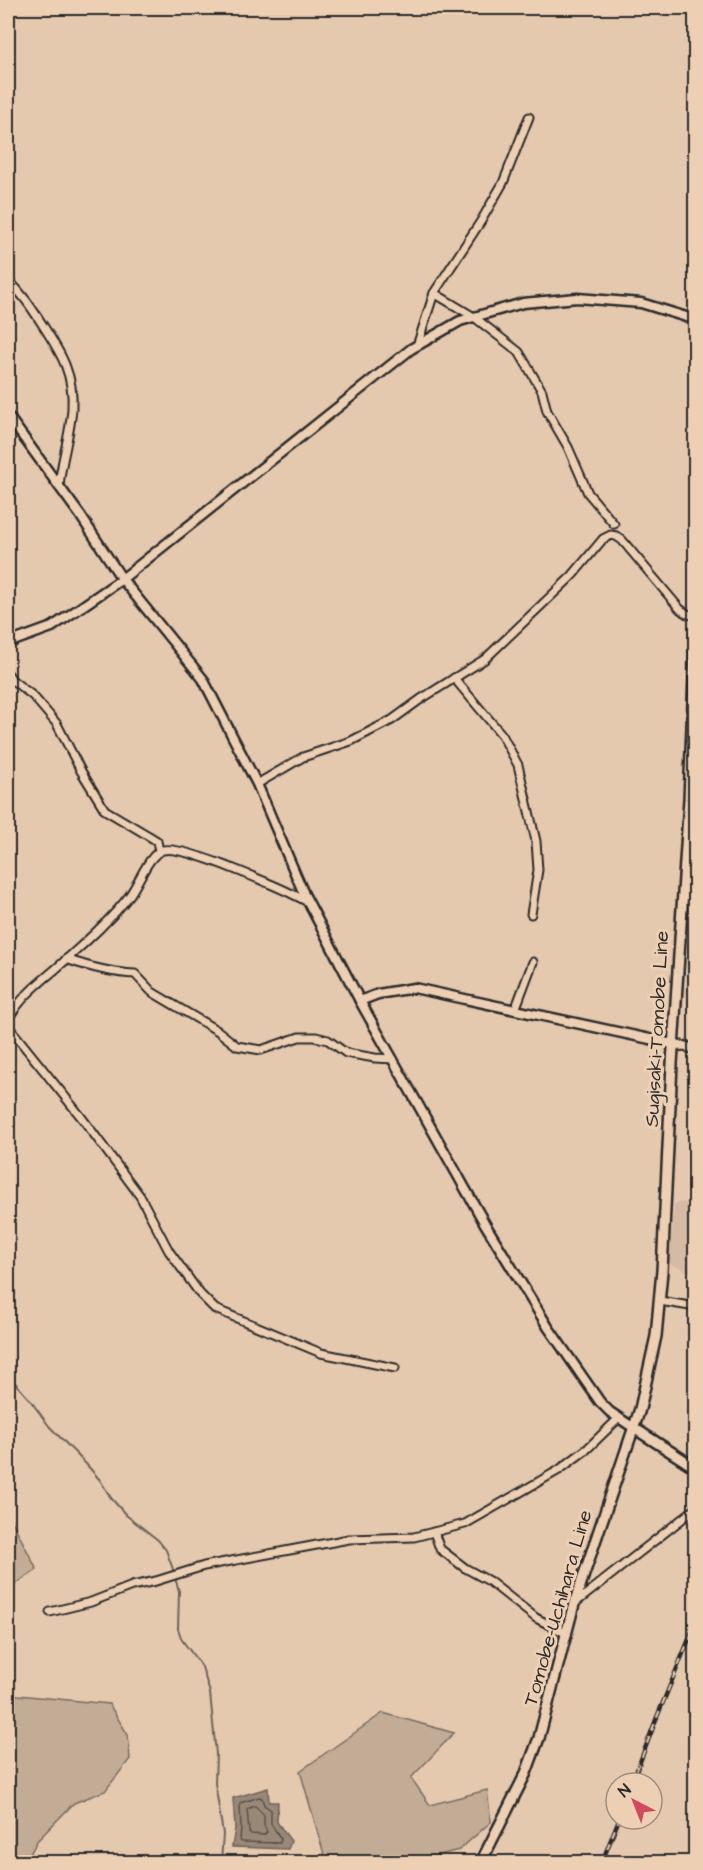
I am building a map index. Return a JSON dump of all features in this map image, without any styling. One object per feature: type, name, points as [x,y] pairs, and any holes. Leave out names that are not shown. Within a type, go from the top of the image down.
[{"type":"main road","name":"Sugisaki-Tomobe Line","points":[[634,1428],[656,1336],[660,1301],[690,800],[696,630]]},
{"type":"main road","points":[[634,1428],[696,1468]]},
{"type":"main road","name":"Tomobe-Uchihara Line","points":[[481,1863],[526,1773],[533,1754],[574,1604],[634,1428]]},
{"type":"street","points":[[417,346],[434,293],[503,183],[528,117]]},
{"type":"street","points":[[8,280],[20,291],[37,315],[55,343],[68,370],[72,406],[59,488]]},
{"type":"street","points":[[434,293],[474,317],[519,352],[542,391],[547,411],[568,447],[588,493],[614,524]]},
{"type":"street","points":[[8,643],[52,627],[122,579],[417,346],[460,321],[523,303],[577,298],[641,303],[696,320]]},
{"type":"street","points":[[8,416],[122,579],[203,679],[257,784],[309,903],[360,1001],[485,1224],[548,1327],[600,1402],[634,1428]]},
{"type":"street","points":[[257,784],[303,757],[351,741],[392,720],[485,658],[572,576],[603,539],[610,536],[616,536],[622,540],[681,609],[687,614],[696,616]]},
{"type":"street","points":[[8,674],[12,680],[33,696],[57,724],[81,771],[105,810],[156,841],[159,851]]},
{"type":"street","points":[[454,678],[502,735],[518,765],[536,842],[538,870],[531,914]]},
{"type":"street","points":[[8,1019],[27,993],[66,959],[129,896],[150,860],[159,851],[167,849],[186,852],[250,876],[309,903]]},
{"type":"street","points":[[66,959],[90,968],[135,974],[152,992],[218,1031],[237,1046],[261,1050],[299,1037],[316,1037],[328,1040],[346,1053],[393,1059]]},
{"type":"street","points":[[515,1010],[533,963]]},
{"type":"street","points":[[360,1001],[378,994],[414,988],[696,1049]]},
{"type":"street","points":[[8,1026],[82,1118],[140,1196],[169,1251],[200,1294],[216,1309],[321,1353],[395,1368]]},
{"type":"street","points":[[660,1301],[696,1307]]},
{"type":"street","points":[[50,1612],[92,1602],[132,1586],[204,1566],[349,1539],[414,1537],[465,1524],[559,1470],[587,1449],[619,1418]]},
{"type":"street","points":[[574,1604],[696,1508]]},
{"type":"street","points":[[434,1532],[440,1549],[465,1568],[489,1581],[536,1618],[567,1634]]},
{"type":"shaded area","points":[[695,858],[696,973],[687,970]]},
{"type":"shaded area","points":[[689,1166],[695,1166],[695,1275],[669,1263],[674,1204],[689,1202]]},
{"type":"shaded area","points":[[8,1513],[37,1570],[8,1589]]},
{"type":"shaded area","points":[[8,1694],[109,1704],[128,1735],[130,1759],[105,1791],[74,1803],[37,1841],[26,1862],[8,1862]]},
{"type":"shaded area","points":[[383,1713],[454,1733],[411,1778],[430,1805],[487,1790],[491,1822],[459,1850],[411,1862],[321,1862],[324,1854],[300,1771]]},
{"type":"water","points":[[268,1788],[269,1802],[278,1802],[277,1822],[291,1841],[288,1849],[232,1847],[235,1828],[233,1798]]},
{"type":"waterway","points":[[8,1375],[49,1426],[100,1480],[111,1498],[126,1515],[158,1540],[166,1550],[174,1572]]},
{"type":"waterway","points":[[175,1578],[179,1591],[178,1629],[182,1640],[202,1667],[210,1693],[216,1754],[215,1783],[223,1834],[221,1862]]},
{"type":"railway","points":[[637,1771],[696,1622]]},
{"type":"railway","points":[[602,1862],[614,1831]]}]
